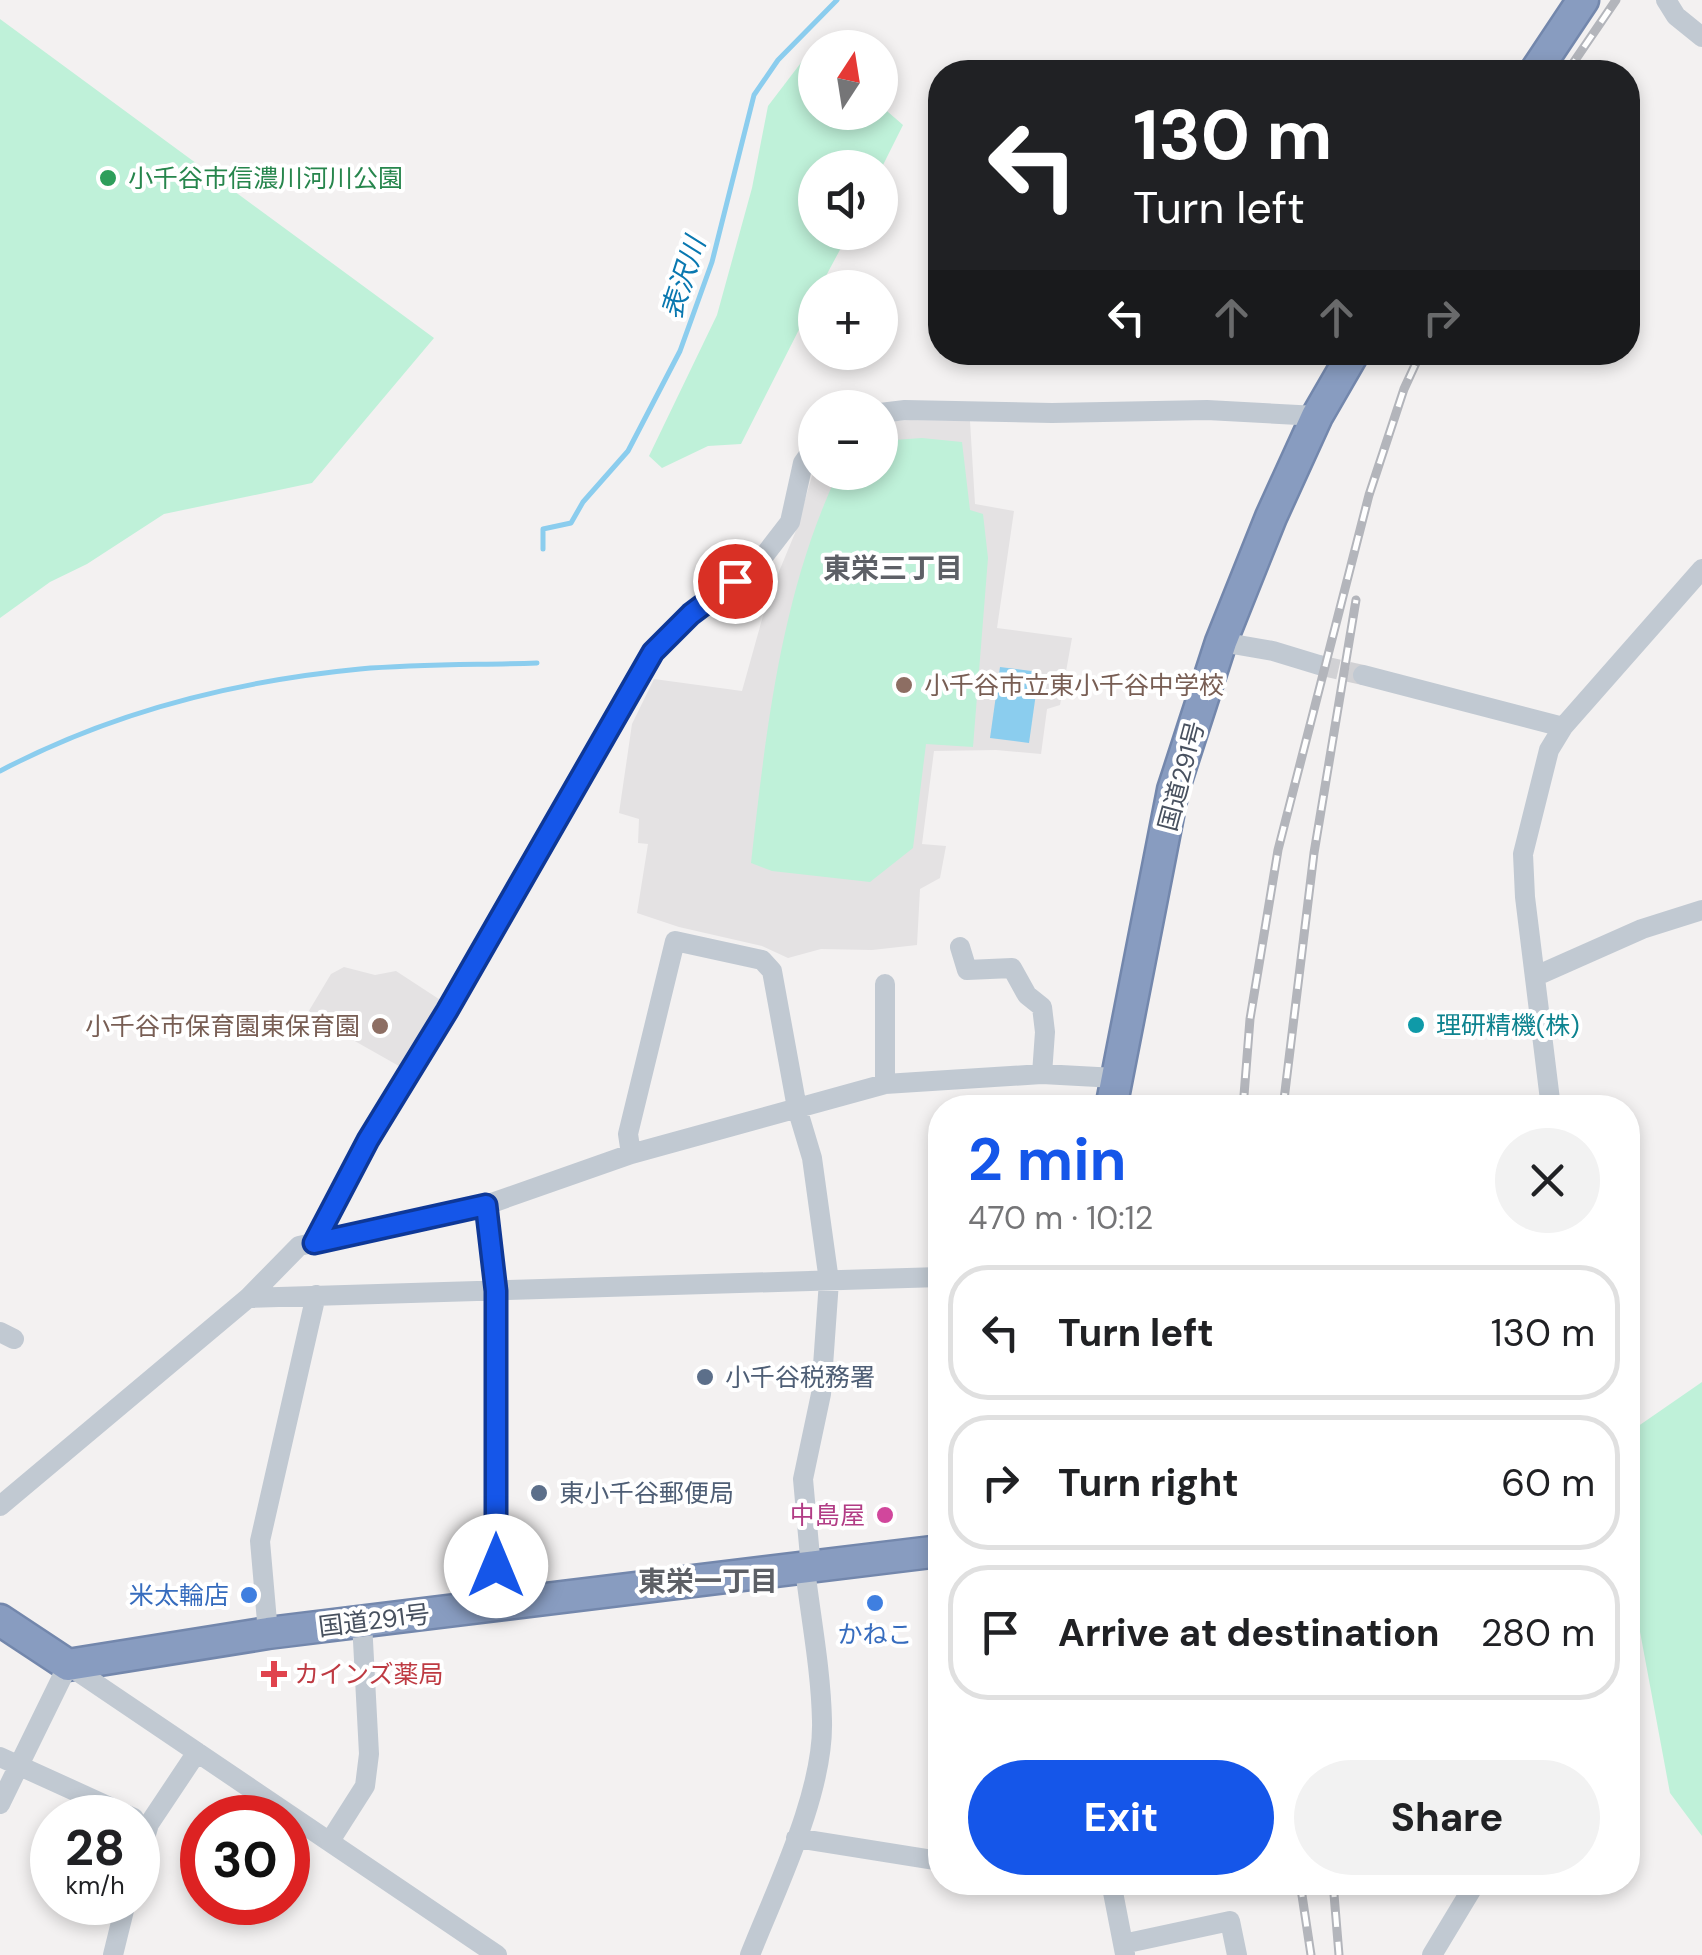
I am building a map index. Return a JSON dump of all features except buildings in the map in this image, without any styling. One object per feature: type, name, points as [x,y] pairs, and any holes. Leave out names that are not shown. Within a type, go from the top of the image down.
[{"type":"highway","points":[[1543,60],[1583,0]]},
{"type":"highway","name":"国道291号","points":[[1114,1093],[1172,790],[1221,642],[1271,518],[1317,416],[1346,365]]},
{"type":"highway","name":"国道291号","points":[[68,1665],[268,1634],[928,1553]]},
{"type":"highway","points":[[0,1620],[68,1665]]},
{"type":"street","points":[[1666,0],[1676,16],[1702,36]]},
{"type":"street","points":[[898,411],[1207,410],[1317,416]]},
{"type":"street","points":[[314,1243],[368,1140],[447,1011],[653,652],[691,614],[757,565],[790,522],[798,486]]},
{"type":"street","points":[[1550,1095],[1524,897],[1523,854],[1550,750],[1563,727],[1702,569]]},
{"type":"street","points":[[1221,642],[1273,651],[1319,665]]},
{"type":"street","points":[[1362,675],[1563,727]]},
{"type":"street","points":[[1536,976],[1642,929],[1702,910]]},
{"type":"street","points":[[631,1154],[628,1134],[674,941],[762,960],[772,971],[797,1108],[812,1158],[829,1282],[821,1394],[803,1479],[823,1724],[817,1770],[796,1838],[750,1955]]},
{"type":"street","points":[[960,947],[967,970],[1012,968],[1027,995],[1042,1007],[1046,1032],[1042,1074]]},
{"type":"street","points":[[885,984],[885,1084]]},
{"type":"street","points":[[0,1506],[248,1298],[298,1246],[486,1205],[631,1154],[885,1084],[1042,1074],[1114,1093]]},
{"type":"street","points":[[486,1205],[496,1291],[496,1605]]},
{"type":"street","points":[[248,1298],[928,1277]]},
{"type":"street","points":[[268,1634],[260,1541],[316,1295]]},
{"type":"street","points":[[330,1841],[365,1786],[370,1754],[362,1622]]},
{"type":"street","points":[[0,1804],[9,1761],[68,1665],[330,1841],[486,1952]]},
{"type":"street","points":[[160,1796],[197,1752]]},
{"type":"street","points":[[9,1761],[84,1795]]},
{"type":"street","points":[[796,1838],[928,1859]]},
{"type":"street","points":[[1113,1895],[1124,1950],[1230,1921],[1238,1955]]},
{"type":"street","points":[[1432,1955],[1468,1895]]},
{"type":"street","points":[[112,1955],[120,1925]]},
{"type":"shaded area","name":"小千谷市立東小千谷中学校","points":[[898,421],[970,421],[975,504],[1014,511],[997,628],[1072,638],[1060,705],[1047,709],[1041,754],[934,751],[922,844],[946,846],[940,878],[920,889],[917,945],[872,950],[821,949],[788,958],[762,946],[637,913],[648,844],[638,843],[639,819],[619,813],[632,724],[654,679],[742,691],[768,598],[808,490],[898,490]]},
{"type":"shaded area","name":"小千谷市保育園東保育園","points":[[344,967],[375,975],[396,971],[448,1005],[406,1070],[307,1014],[331,974]]},
{"type":"green space","name":"小千谷市信濃川河川公園","points":[[0,19],[434,338],[312,483],[164,514],[87,564],[50,582],[0,618]]},
{"type":"green space","points":[[798,67],[798,130],[898,130],[898,121],[903,125],[890,150],[798,150],[798,250],[840,250],[829,270],[798,270],[798,332],[741,444],[708,446],[662,468],[649,456],[717,315],[752,188],[768,106]]},
{"type":"green space","points":[[898,440],[962,442],[970,510],[983,514],[988,558],[973,747],[926,744],[913,848],[870,882],[772,871],[751,863],[770,713],[802,566],[831,490],[898,490]]},
{"type":"green space","points":[[1702,1382],[1702,1836],[1670,1793],[1640,1632],[1640,1425]]},
{"type":"water","points":[[1000,667],[1039,672],[1029,743],[990,738]]},
{"type":"waterway","name":"表沢川","points":[[543,549],[543,529],[571,523],[583,502],[628,451],[680,351],[712,262],[754,95],[778,60],[837,0]]},
{"type":"waterway","name":"表沢川","points":[[0,771],[130,716],[221,691],[313,674],[382,667],[537,663]]},
{"type":"tunnel","points":[[1319,665],[1363,675]]},
{"type":"railway","points":[[1575,60],[1616,0]]},
{"type":"railway","points":[[1244,1095],[1250,1019],[1278,850],[1369,495],[1415,365]]},
{"type":"railway","points":[[1285,1095],[1314,853],[1356,600]]},
{"type":"railway","points":[[1302,1895],[1311,1955]]},
{"type":"railway","points":[[1334,1895],[1339,1955]]},
{"type":"place","name":"小千谷市信濃川河川公園","points":[[108,178]]},
{"type":"place","name":"小千谷市立東小千谷中学校","points":[[904,685]]},
{"type":"place","name":"理研精機(株)","points":[[1416,1025]]},
{"type":"place","name":"小千谷市保育園東保育園","points":[[380,1026]]},
{"type":"place","name":"小千谷税務署","points":[[705,1377]]},
{"type":"place","name":"東小千谷郵便局","points":[[539,1493]]},
{"type":"place","name":"中島屋","points":[[885,1515]]},
{"type":"place","name":"米太輪店","points":[[249,1595]]},
{"type":"place","name":"かねこ","points":[[875,1603]]},
{"type":"place","name":"カインズ薬局","points":[[274,1674]]},
{"type":"district","name":"東栄三丁目","points":[[893,568]]},
{"type":"district","name":"東栄一丁目","points":[[708,1581]]},
{"type":"route","points":[[496,1566],[496,1291],[486,1205],[314,1243],[368,1140],[447,1011],[653,652],[691,614],[735,581]]}]
